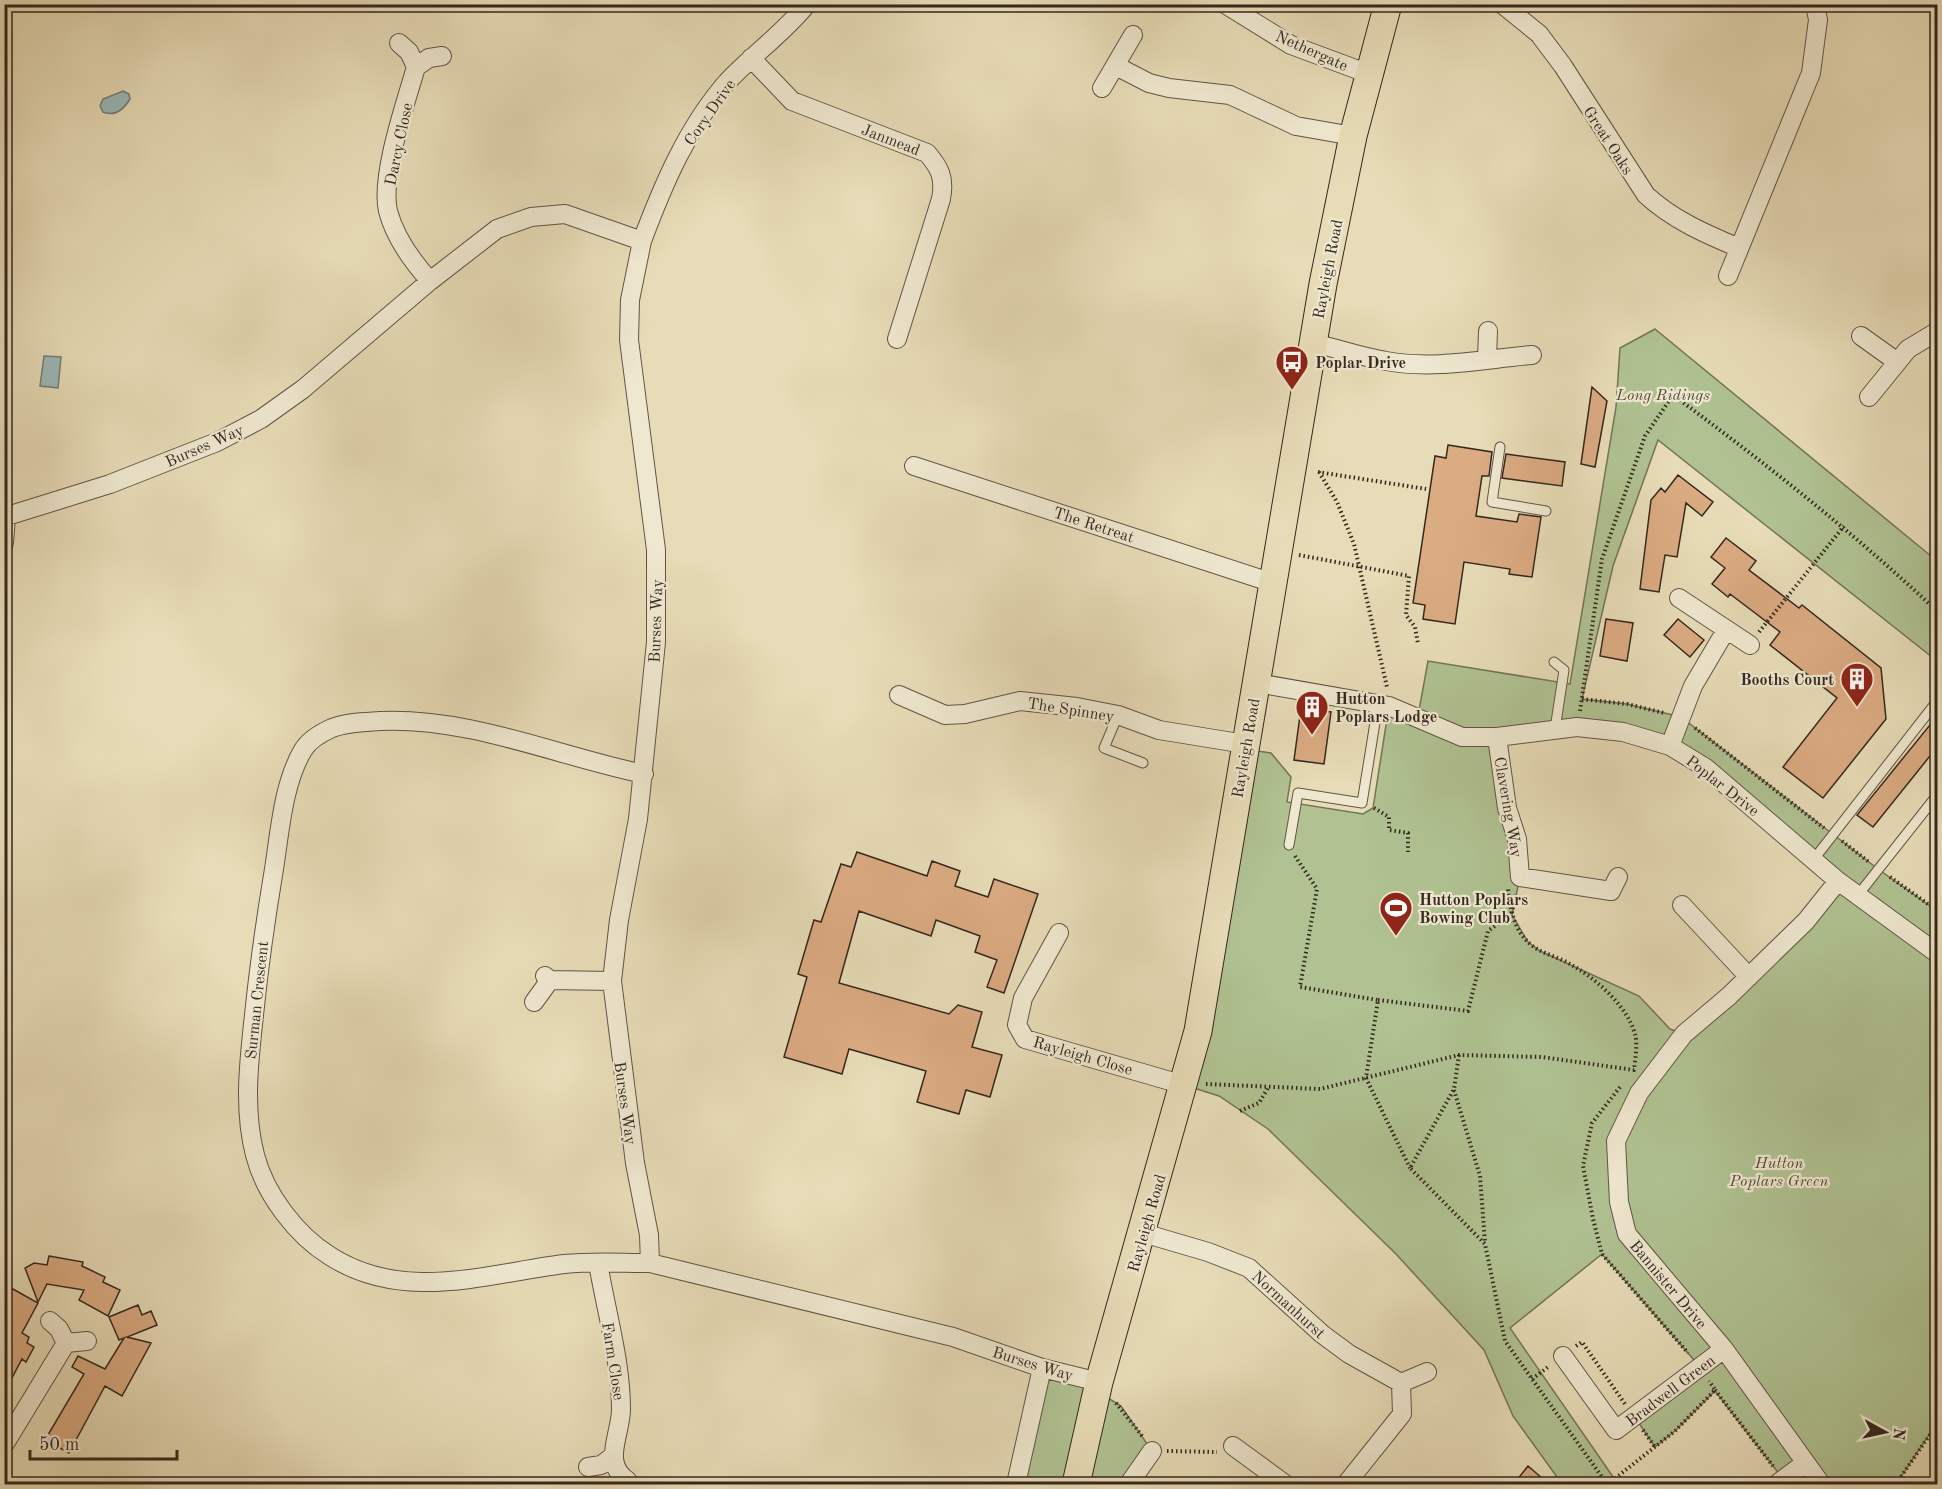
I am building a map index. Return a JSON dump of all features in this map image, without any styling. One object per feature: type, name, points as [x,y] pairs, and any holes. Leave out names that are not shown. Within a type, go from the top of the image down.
[{"type":"main road","name":"Rayleigh Road","points":[[1076,1485],[1099,1382],[1143,1233],[1198,1031],[1291,467],[1353,135],[1388,4]]},
{"type":"street","name":"Cory Drive","points":[[642,241],[667,177],[726,83],[807,4]]},
{"type":"street","name":"Nethergate","points":[[1225,4],[1291,45],[1369,74]]},
{"type":"street","name":"Great Oaks","points":[[1502,4],[1539,34],[1646,195],[1660,208],[1690,227],[1739,248]]},
{"type":"street","points":[[1728,276],[1811,73],[1818,20],[1815,4]]},
{"type":"street","points":[[1102,88],[1133,35]]},
{"type":"street","points":[[399,43],[410,52],[416,67],[429,58],[442,56]]},
{"type":"street","name":"Janmead","points":[[751,58],[792,101],[927,153],[938,165],[944,181],[941,199],[897,339]]},
{"type":"street","points":[[1116,66],[1149,83],[1169,88],[1230,95],[1296,126],[1353,135]]},
{"type":"street","name":"Darcy Close","points":[[416,67],[393,154],[387,208],[395,231],[414,263],[430,281]]},
{"type":"street","name":"Burses Way","points":[[5,517],[120,480],[217,442],[261,419],[303,389],[430,281],[497,230],[531,217],[565,214],[642,241],[630,300],[629,340],[656,550],[656,642],[644,774],[612,981],[635,1163],[649,1235],[650,1263],[953,1337],[1042,1368],[1099,1382]]},
{"type":"street","points":[[1487,359],[1488,331]]},
{"type":"street","points":[[1869,397],[1908,349],[1938,331]]},
{"type":"street","points":[[1862,336],[1896,361]]},
{"type":"street","points":[[1314,343],[1387,361],[1450,364],[1532,355]]},
{"type":"street","name":"The Retreat","points":[[914,466],[1273,583]]},
{"type":"street","points":[[4,543],[5,517]]},
{"type":"street","points":[[1679,598],[1750,645]]},
{"type":"street","points":[[1670,746],[1693,686],[1726,630]]},
{"type":"street","name":"Poplar Drive","points":[[1257,683],[1384,705],[1462,737],[1497,737],[1577,727],[1623,732],[1670,746],[1706,768],[1838,881],[1938,954]]},
{"type":"street","name":"The Spinney","points":[[899,695],[945,715],[965,714],[1020,701],[1077,707],[1118,715],[1159,730],[1245,744]]},
{"type":"street","name":"Surman Crescent","points":[[644,774],[484,733],[422,721],[358,722],[319,734],[304,748],[292,778],[262,940],[251,1044],[248,1120],[255,1158],[288,1218],[331,1257],[357,1269],[394,1280],[426,1283],[460,1282],[567,1264],[650,1263]]},
{"type":"street","name":"Clavering Way","points":[[1497,737],[1507,808],[1517,839],[1520,877],[1611,891],[1618,877]]},
{"type":"street","name":"Bannister Drive","points":[[1821,1485],[1724,1349],[1627,1234],[1619,1202],[1616,1141],[1639,1093],[1684,1034],[1749,977],[1806,921],[1838,881]]},
{"type":"street","points":[[1682,905],[1749,977]]},
{"type":"street","name":"Rayleigh Close","points":[[1059,933],[1023,998],[1017,1025],[1025,1039],[1184,1085]]},
{"type":"street","points":[[534,1002],[547,978],[612,981]]},
{"type":"street","name":"Normanhurst","points":[[1143,1233],[1208,1252],[1249,1268],[1322,1334],[1349,1354],[1401,1383]]},
{"type":"street","name":"Farm Close","points":[[598,1263],[620,1387],[621,1424],[612,1457]]},
{"type":"street","points":[[50,1321],[66,1343]]},
{"type":"street","points":[[66,1343],[87,1341]]},
{"type":"street","points":[[4,1445],[66,1343]]},
{"type":"street","name":"Bradwell Green","points":[[1563,1356],[1616,1430],[1724,1349]]},
{"type":"street","points":[[1016,1485],[1042,1368]]},
{"type":"street","points":[[1346,1485],[1402,1414],[1401,1383],[1427,1372]]},
{"type":"street","points":[[1233,1446],[1285,1485]]},
{"type":"street","points":[[1130,1485],[1152,1451]]},
{"type":"street","points":[[588,1467],[601,1465],[612,1457],[617,1471],[628,1481]]},
{"type":"street","points":[[1780,1482],[1805,1464]]},
{"type":"lane","points":[[1500,447],[1492,502],[1546,511]]},
{"type":"lane","points":[[1554,662],[1564,670],[1555,729]]},
{"type":"lane","points":[[1814,859],[1938,700]]},
{"type":"lane","points":[[1289,845],[1298,793],[1362,803],[1384,705]]},
{"type":"lane","points":[[1118,715],[1104,748],[1143,763]]},
{"type":"lane","points":[[1858,895],[1938,794]]},
{"type":"path","points":[[1577,727],[1602,559],[1645,436],[1672,395],[1771,468],[1844,526],[1938,612]]},
{"type":"path","points":[[1291,467],[1426,489]]},
{"type":"path","points":[[1319,472],[1337,502],[1359,566],[1380,665],[1389,691],[1384,705]]},
{"type":"path","points":[[1750,645],[1844,526]]},
{"type":"path","points":[[1278,550],[1409,576],[1406,615],[1415,627],[1418,644]]},
{"type":"path","points":[[1362,803],[1389,817],[1389,830],[1408,833],[1408,852]]},
{"type":"path","points":[[1289,845],[1317,889],[1300,987],[1378,1000],[1468,1011],[1488,931],[1511,914],[1520,877]]},
{"type":"path","points":[[1184,1085],[1219,1083],[1320,1089],[1459,1055],[1542,1057],[1634,1070],[1635,1034],[1622,1010],[1606,991],[1571,964],[1540,951],[1528,942],[1511,914]]},
{"type":"path","points":[[1378,1000],[1366,1078],[1410,1168],[1485,1244]]},
{"type":"path","points":[[1410,1168],[1454,1089],[1459,1055]]},
{"type":"path","points":[[1240,1111],[1259,1102],[1269,1086]]},
{"type":"path","points":[[1454,1089],[1480,1176],[1485,1244],[1505,1341],[1607,1484],[1675,1431],[1715,1390]]},
{"type":"path","points":[[1700,1367],[1780,1482]]},
{"type":"path","points":[[1896,1485],[1938,1423]]},
{"type":"green space","points":[[1655,329],[1937,561],[1937,661],[1658,440],[1613,566],[1582,699],[1627,704],[1681,717],[1878,869],[1937,911],[1937,1423],[1896,1484],[1787,1484],[1715,1391],[1675,1431],[1655,1447],[1634,1416],[1700,1367],[1602,1254],[1510,1328],[1618,1484],[1562,1484],[1513,1416],[1484,1350],[1396,1254],[1268,1129],[1219,1096],[1184,1085],[1249,807],[1258,751],[1271,753],[1291,777],[1287,802],[1363,814],[1373,808],[1389,706],[1418,716],[1428,661],[1570,684],[1616,407],[1620,348]],"holes":[[[1623,732],[1706,768],[1838,881],[1684,1034],[1670,1029],[1639,996],[1540,951],[1528,942],[1512,915],[1520,877],[1497,737]]]},
{"type":"green space","points":[[1042,1368],[1097,1391],[1121,1406],[1152,1451],[1129,1484],[1016,1484]]},
{"type":"water","points":[[123,91],[129,94],[130,99],[125,106],[115,113],[103,112],[100,106],[103,99]]},
{"type":"water","points":[[44,356],[61,357],[58,388],[40,386]]},
{"type":"building","points":[[1592,387],[1607,401],[1595,467],[1581,464]]},
{"type":"building","points":[[1448,445],[1492,452],[1489,476],[1482,476],[1476,516],[1517,522],[1519,514],[1541,517],[1532,577],[1509,574],[1510,569],[1464,562],[1455,624],[1423,619],[1425,605],[1413,603],[1435,456],[1446,458]]},
{"type":"building","points":[[1506,454],[1565,462],[1562,486],[1502,478]]},
{"type":"building","points":[[1678,475],[1713,502],[1702,516],[1686,503],[1677,557],[1665,555],[1659,592],[1640,589],[1651,500],[1661,488],[1665,492]]},
{"type":"building","name":"Booths Court","points":[[1726,538],[1756,561],[1749,570],[1799,608],[1802,605],[1881,668],[1886,719],[1823,798],[1783,767],[1837,698],[1770,645],[1780,632],[1730,594],[1728,597],[1712,584],[1725,568],[1711,557]]},
{"type":"building","points":[[1606,619],[1633,623],[1627,661],[1600,656]]},
{"type":"building","points":[[1678,619],[1704,640],[1690,657],[1664,635]]},
{"type":"building","name":"Hutton Poplars Lodge","points":[[1301,708],[1331,712],[1324,764],[1294,760]]},
{"type":"building","points":[[1938,715],[1938,746],[1873,827],[1857,815]]},
{"type":"building","points":[[857,852],[927,876],[932,861],[960,871],[955,886],[988,897],[994,879],[1038,894],[1004,993],[987,987],[997,960],[975,952],[980,936],[936,920],[931,936],[859,911],[839,983],[949,1014],[958,1005],[982,1012],[972,1047],[1002,1055],[990,1097],[966,1090],[959,1114],[917,1102],[926,1071],[849,1049],[842,1074],[784,1057],[807,977],[798,974],[814,920],[821,922],[841,864],[851,867]]},
{"type":"building","points":[[49,1256],[83,1262],[82,1266],[105,1277],[103,1282],[120,1290],[108,1316],[79,1300],[84,1290],[47,1284],[38,1302],[25,1268],[34,1263],[47,1265]]},
{"type":"building","points":[[4,1284],[38,1303],[22,1333],[29,1337],[27,1343],[34,1347],[26,1362],[22,1359],[4,1393],[4,1325],[11,1316],[4,1312]]},
{"type":"building","points":[[138,1305],[142,1315],[151,1311],[157,1325],[127,1337],[151,1343],[122,1396],[105,1386],[69,1453],[45,1440],[84,1374],[72,1367],[78,1356],[105,1369],[124,1338],[119,1340],[109,1317]]},
{"type":"building","points":[[1528,1466],[1550,1485],[1513,1485]]},
{"type":"place","name":"Poplar Drive","points":[[1292,391]]},
{"type":"place","name":"Booths Court","points":[[1857,708]]},
{"type":"place","name":"Hutton Poplars Lodge","points":[[1312,736]]},
{"type":"place","name":"Hutton Poplars Bowing Club","points":[[1396,937]]},
{"type":"park label","name":"Long Ridings","points":[[1663,394]]},
{"type":"park label","name":"Hutton Poplars Green","points":[[1779,1171]]}]
